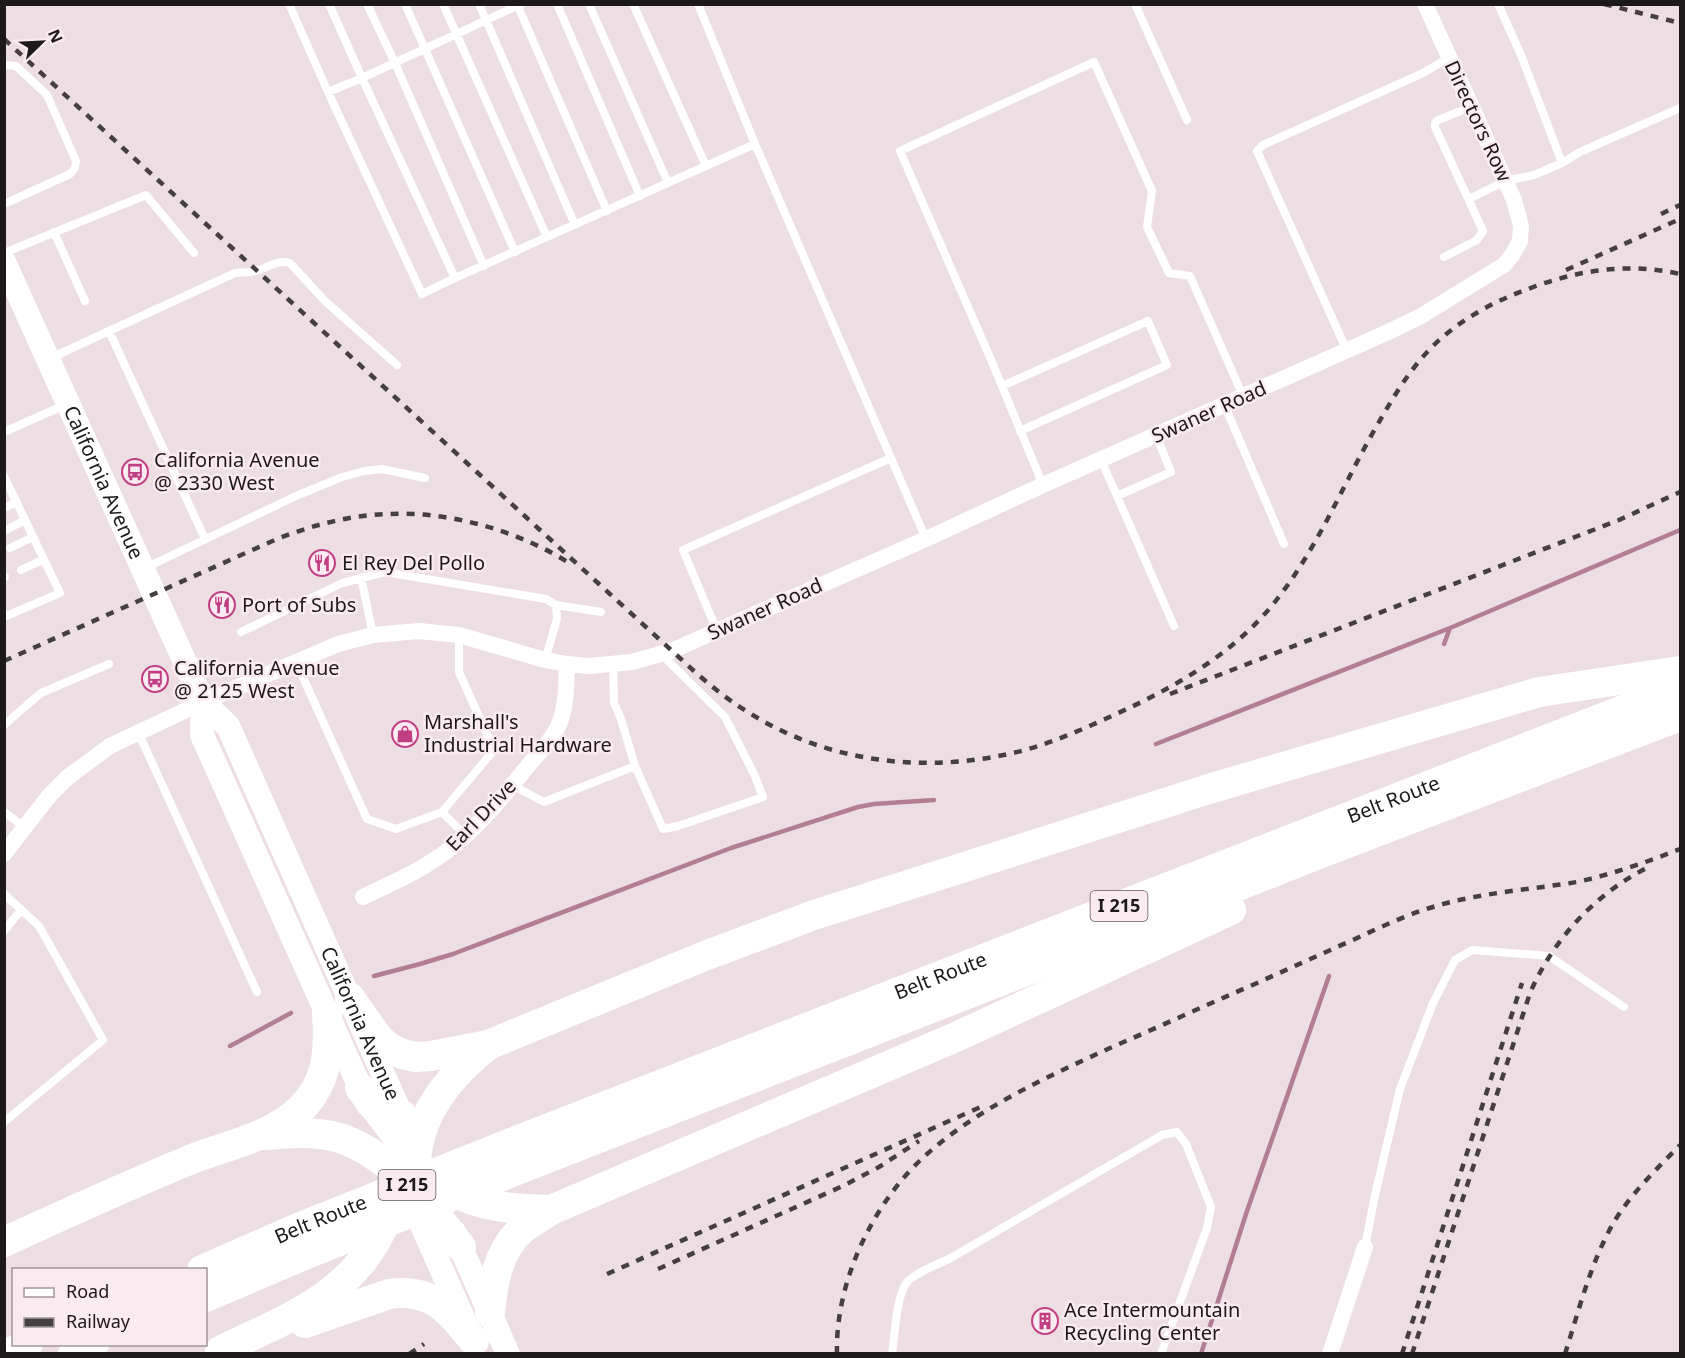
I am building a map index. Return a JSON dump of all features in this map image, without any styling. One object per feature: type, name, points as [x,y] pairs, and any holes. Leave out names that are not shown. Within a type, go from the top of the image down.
[{"type":"highway","points":[[4,1242],[193,1159],[260,1136],[292,1117],[311,1098],[318,1087],[326,1061],[328,1035],[338,1006],[390,1048],[402,1054],[416,1057],[431,1056],[489,1045],[668,970],[775,929],[849,903],[1212,788],[1539,692],[1680,671]]},
{"type":"highway","name":"Belt Route","points":[[206,1268],[303,1241],[1680,687]]},
{"type":"highway","name":"Belt Route","points":[[521,1153],[1164,916],[1313,856],[1680,716]]},
{"type":"highway","points":[[490,1313],[493,1285],[503,1255],[521,1231],[551,1210],[956,1037],[1278,887],[1376,833]]},
{"type":"highway","points":[[217,1352],[315,1304],[349,1277],[363,1261],[382,1229],[426,1121],[445,1087],[459,1069],[489,1045]]},
{"type":"highway","points":[[360,1088],[411,1157],[461,1247]]},
{"type":"highway","points":[[260,1136],[310,1133],[346,1140],[385,1162],[411,1157]]},
{"type":"highway","points":[[411,1157],[449,1190],[461,1197],[478,1203],[513,1209],[551,1210]]},
{"type":"highway","points":[[411,1157],[424,1229]]},
{"type":"highway","name":"Belt Route","points":[[207,1296],[303,1241]]},
{"type":"highway","points":[[217,1352],[372,1299],[402,1292],[414,1293],[434,1301],[454,1317],[476,1347]]},
{"type":"highway","points":[[8,1353],[24,1346]]},
{"type":"highway","points":[[73,1353],[89,1346]]},
{"type":"main road","name":"California Avenue","points":[[4,262],[203,702],[228,726],[338,1006],[411,1157]]},
{"type":"main road","name":"California Avenue","points":[[338,1006],[360,1088]]},
{"type":"main road","points":[[424,1229],[476,1347]]},
{"type":"main road","points":[[461,1247],[508,1353]]},
{"type":"street","name":"Directors Row","points":[[1425,4],[1519,214],[1520,241]]},
{"type":"street","name":"Swaner Road","points":[[4,854],[49,796],[68,777],[110,746],[203,702],[338,644],[373,635],[419,631],[459,635],[545,660],[567,664],[589,666],[632,662],[661,654],[926,539],[1422,316],[1504,265],[1514,254],[1520,241]]},
{"type":"street","name":"Earl Drive","points":[[363,897],[418,870],[442,855],[465,836],[512,785],[553,736],[561,720],[567,664]]},
{"type":"street","points":[[1330,1353],[1365,1248]]},
{"type":"lane","points":[[289,4],[422,294],[755,144]]},
{"type":"lane","points":[[329,4],[455,278]]},
{"type":"lane","points":[[367,4],[484,266]]},
{"type":"lane","points":[[405,4],[515,252]]},
{"type":"lane","points":[[444,4],[547,237]]},
{"type":"lane","points":[[479,4],[575,225]]},
{"type":"lane","points":[[557,4],[640,196]]},
{"type":"lane","points":[[589,4],[668,183]]},
{"type":"lane","points":[[633,4],[706,166]]},
{"type":"lane","points":[[698,4],[755,144],[926,539]]},
{"type":"lane","points":[[1135,4],[1187,120]]},
{"type":"lane","points":[[1498,4],[1521,55],[1562,163]]},
{"type":"lane","points":[[328,92],[519,5],[607,211]]},
{"type":"lane","points":[[1347,351],[1257,151],[1263,145],[1420,74],[1449,58]]},
{"type":"lane","points":[[1043,485],[900,151],[1094,62],[1152,191],[1147,227],[1169,273],[1190,276],[1243,396]]},
{"type":"lane","points":[[4,65],[16,66],[47,95],[76,161],[75,168],[70,174],[4,204]]},
{"type":"lane","points":[[1444,257],[1477,240],[1482,234],[1469,199],[1435,127],[1438,120],[1471,107]]},
{"type":"lane","points":[[1469,199],[1505,181],[1534,175],[1562,163],[1580,152],[1680,108]]},
{"type":"lane","points":[[4,253],[146,195],[194,253]]},
{"type":"lane","points":[[54,232],[85,301]]},
{"type":"lane","points":[[49,359],[235,273],[257,271],[276,263],[286,262],[325,301],[397,365]]},
{"type":"lane","points":[[1002,386],[1148,321],[1167,365],[1020,430]]},
{"type":"lane","points":[[109,331],[205,539]]},
{"type":"lane","points":[[4,432],[69,403]]},
{"type":"lane","points":[[1224,404],[1284,544]]},
{"type":"lane","points":[[1117,496],[1171,472],[1156,435]]},
{"type":"lane","points":[[717,631],[683,550],[891,458]]},
{"type":"lane","points":[[1101,460],[1174,626]]},
{"type":"lane","points":[[143,569],[296,496],[342,477],[382,469],[425,478]]},
{"type":"lane","points":[[4,617],[60,593],[5,481]]},
{"type":"lane","points":[[4,508],[17,502]]},
{"type":"lane","points":[[4,531],[25,520]]},
{"type":"lane","points":[[10,548],[33,537]]},
{"type":"lane","points":[[21,570],[44,559]]},
{"type":"lane","points":[[241,632],[342,583],[385,572],[546,599],[556,605],[601,612]]},
{"type":"lane","points":[[361,578],[373,635]]},
{"type":"lane","points":[[545,660],[557,619],[556,605]]},
{"type":"lane","points":[[296,662],[367,819],[396,829],[442,812],[494,750],[459,672],[459,635]]},
{"type":"lane","points":[[613,664],[614,703],[635,766],[663,829],[763,797],[725,717],[661,654]]},
{"type":"lane","points":[[4,725],[41,693],[110,664]]},
{"type":"lane","points":[[138,732],[257,992]]},
{"type":"lane","points":[[512,785],[544,802],[635,766]]},
{"type":"lane","points":[[4,812],[24,827]]},
{"type":"lane","points":[[442,812],[465,836]]},
{"type":"lane","points":[[4,894],[39,927],[103,1040],[4,1122]]},
{"type":"lane","points":[[4,931],[21,910]]},
{"type":"lane","points":[[1365,1248],[1400,1089],[1432,1003],[1455,960],[1472,950],[1549,956],[1624,1007]]},
{"type":"lane","points":[[892,1353],[900,1294],[908,1282],[1162,1135],[1177,1132],[1186,1144],[1211,1207],[1207,1228],[1161,1353]]},
{"type":"waterway","points":[[1156,744],[1450,628],[1680,530]]},
{"type":"waterway","points":[[1444,644],[1450,628]]},
{"type":"waterway","points":[[374,976],[453,954],[731,848],[858,807],[934,800]]},
{"type":"waterway","points":[[1201,1354],[1247,1211],[1329,976]]},
{"type":"waterway","points":[[230,1046],[291,1013]]},
{"type":"railway","points":[[1604,4],[1680,23]]},
{"type":"railway","points":[[4,39],[707,682],[727,698],[778,729],[842,752],[876,759],[944,762],[979,759],[1028,749],[1071,734],[1113,715],[1148,699],[1190,675],[1246,633],[1278,598],[1307,556],[1398,391],[1419,361],[1447,333],[1496,303],[1536,286],[1572,275],[1626,268],[1680,274]]},
{"type":"railway","points":[[1661,214],[1680,205]]},
{"type":"railway","points":[[1566,270],[1680,219]]},
{"type":"railway","points":[[1170,694],[1619,520],[1680,492]]},
{"type":"railway","points":[[4,661],[277,539],[304,529],[346,519],[374,515],[412,514],[459,520],[483,525],[528,541],[569,563]]},
{"type":"railway","points":[[837,1354],[838,1326],[851,1271],[861,1244],[890,1195],[927,1154],[947,1137],[992,1107],[1110,1048],[1412,914],[1463,899],[1590,879],[1680,849]]},
{"type":"railway","points":[[1412,1354],[1530,993],[1539,974],[1563,937],[1592,906],[1626,880],[1645,869]]},
{"type":"railway","points":[[1402,1354],[1522,983]]},
{"type":"railway","points":[[607,1274],[985,1105]]},
{"type":"railway","points":[[658,1269],[845,1185],[879,1167],[919,1141]]},
{"type":"railway","points":[[1565,1354],[1590,1276],[1609,1231],[1632,1196],[1680,1145]]},
{"type":"railway","points":[[409,1354],[424,1344]]},
{"type":"place","name":"California Avenue @ 2330 West","points":[[135,472]]},
{"type":"place","name":"El Rey Del Pollo","points":[[322,563]]},
{"type":"place","name":"Port of Subs","points":[[222,605]]},
{"type":"place","name":"California Avenue @ 2125 West","points":[[155,679]]},
{"type":"place","name":"Marshall's Industrial Hardware","points":[[405,734]]},
{"type":"place","name":"Ace Intermountain Recycling Center","points":[[1045,1321]]}]
